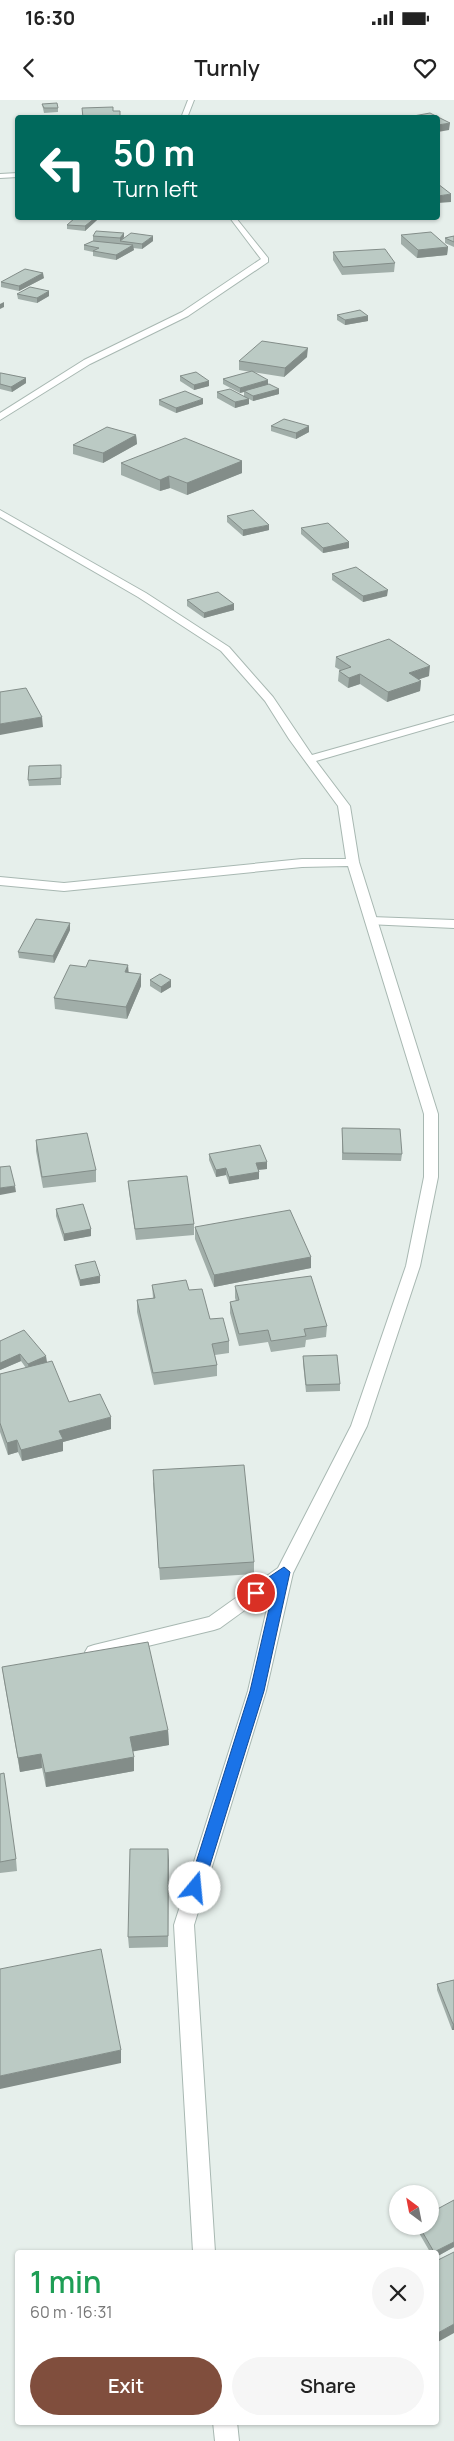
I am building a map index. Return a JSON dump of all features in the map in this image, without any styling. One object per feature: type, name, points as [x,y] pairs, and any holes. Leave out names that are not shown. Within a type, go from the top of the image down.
[{"type":"street","points":[[185,115],[191,100]]},
{"type":"street","points":[[0,176],[15,175]]},
{"type":"street","points":[[0,417],[86,362],[185,314],[266,260],[236,220]]},
{"type":"street","points":[[0,513],[142,595],[225,648],[269,699],[344,806],[353,862],[431,1114],[431,1177],[413,1266],[359,1426],[284,1572],[257,1691],[184,1924],[204,2250]]},
{"type":"street","points":[[311,760],[454,718]]},
{"type":"street","points":[[0,881],[64,886],[302,863],[353,862]]},
{"type":"street","points":[[371,921],[454,924]]},
{"type":"street","points":[[74,1657],[214,1623],[284,1572]]},
{"type":"street","points":[[225,2425],[228,2441]]},
{"type":"building","points":[[57,103],[58,108],[44,108],[42,104]]},
{"type":"building","points":[[113,107],[113,111],[120,111],[120,115],[83,115],[82,108]]},
{"type":"building","points":[[440,118],[450,123],[440,125]]},
{"type":"building","points":[[440,186],[451,194],[440,196]]},
{"type":"building","points":[[73,220],[92,220],[85,226],[67,225]]},
{"type":"building","points":[[96,231],[124,233],[120,238],[93,236]]},
{"type":"building","points":[[431,232],[448,247],[418,250],[401,235]]},
{"type":"building","points":[[131,233],[153,236],[142,244],[120,241]]},
{"type":"building","points":[[454,236],[454,242],[445,238]]},
{"type":"building","points":[[93,241],[133,245],[116,255],[93,251],[99,248],[84,245]]},
{"type":"building","points":[[385,249],[395,263],[343,267],[333,252]]},
{"type":"building","points":[[25,269],[43,273],[19,286],[1,282]]},
{"type":"building","points":[[30,287],[49,291],[37,298],[17,294]]},
{"type":"building","points":[[360,310],[368,316],[345,320],[337,315]]},
{"type":"building","points":[[262,341],[308,348],[285,368],[239,361]]},
{"type":"building","points":[[252,371],[268,380],[240,388],[223,379]]},
{"type":"building","points":[[196,372],[209,381],[194,385],[180,376]]},
{"type":"building","points":[[0,373],[26,378],[11,387],[0,384]]},
{"type":"building","points":[[269,384],[279,389],[253,396],[244,391]]},
{"type":"building","points":[[230,389],[249,399],[235,402],[217,392]]},
{"type":"building","points":[[185,391],[203,399],[176,408],[159,400]]},
{"type":"building","points":[[284,419],[309,426],[296,433],[271,426]]},
{"type":"building","points":[[107,427],[136,435],[103,453],[73,445]]},
{"type":"building","points":[[185,438],[242,461],[187,483],[169,476],[160,480],[121,463]]},
{"type":"building","points":[[253,510],[269,525],[243,530],[227,516]]},
{"type":"building","points":[[328,523],[349,542],[323,548],[301,528]]},
{"type":"building","points":[[356,567],[388,590],[363,596],[332,574]]},
{"type":"building","points":[[218,592],[234,604],[204,613],[187,600]]},
{"type":"building","points":[[389,639],[430,666],[409,673],[421,681],[388,692],[360,674],[349,678],[339,671],[351,667],[336,657]]},
{"type":"building","points":[[26,688],[42,717],[0,724],[0,692]]},
{"type":"building","points":[[61,765],[61,778],[28,780],[29,766]]},
{"type":"building","points":[[36,919],[70,923],[53,956],[18,952]]},
{"type":"building","points":[[89,960],[128,965],[125,972],[141,974],[126,1007],[54,998],[70,965],[86,967]]},
{"type":"building","points":[[160,974],[171,980],[161,987],[150,980]]},
{"type":"building","points":[[342,1128],[400,1129],[402,1154],[343,1153]]},
{"type":"building","points":[[87,1133],[96,1170],[42,1177],[36,1140]]},
{"type":"building","points":[[260,1145],[267,1162],[256,1163],[259,1172],[229,1177],[226,1168],[216,1170],[209,1154]]},
{"type":"building","points":[[10,1166],[15,1186],[0,1188],[0,1167]]},
{"type":"building","points":[[187,1176],[194,1224],[135,1229],[128,1181]]},
{"type":"building","points":[[83,1204],[91,1229],[64,1234],[56,1209]]},
{"type":"building","points":[[290,1210],[311,1257],[214,1275],[195,1227]]},
{"type":"building","points":[[95,1261],[100,1276],[80,1280],[75,1265]]},
{"type":"building","points":[[311,1276],[327,1326],[304,1329],[306,1336],[271,1341],[268,1330],[239,1334],[230,1302],[239,1300],[235,1286]]},
{"type":"building","points":[[186,1280],[189,1290],[202,1289],[210,1319],[223,1318],[229,1341],[212,1344],[217,1365],[153,1373],[137,1300],[155,1298],[152,1285]]},
{"type":"building","points":[[24,1330],[46,1356],[28,1364],[20,1354],[0,1363],[0,1341]]},
{"type":"building","points":[[337,1355],[340,1384],[306,1385],[303,1356]]},
{"type":"building","points":[[52,1361],[69,1402],[100,1394],[111,1417],[59,1431],[63,1439],[21,1450],[17,1440],[7,1443],[0,1423],[0,1374]]},
{"type":"building","points":[[244,1465],[254,1562],[159,1568],[153,1470]]},
{"type":"building","points":[[148,1642],[168,1730],[130,1737],[134,1757],[45,1773],[41,1754],[18,1758],[2,1667]]},
{"type":"building","points":[[4,1773],[16,1859],[0,1862],[0,1774]]},
{"type":"building","points":[[130,1849],[168,1849],[168,1936],[128,1937]]},
{"type":"building","points":[[101,1949],[121,2050],[0,2076],[0,1969]]},
{"type":"building","points":[[454,1980],[454,2024],[453,2024],[437,1984]]},
{"type":"building","points":[[454,2200],[454,2242],[438,2250],[433,2250],[424,2235],[439,2235],[439,2208]]},
{"type":"building","points":[[454,2252],[454,2324],[439,2332],[439,2260]]},
{"type":"route","points":[[195,1888],[257,1691],[284,1572],[256,1593]]}]
